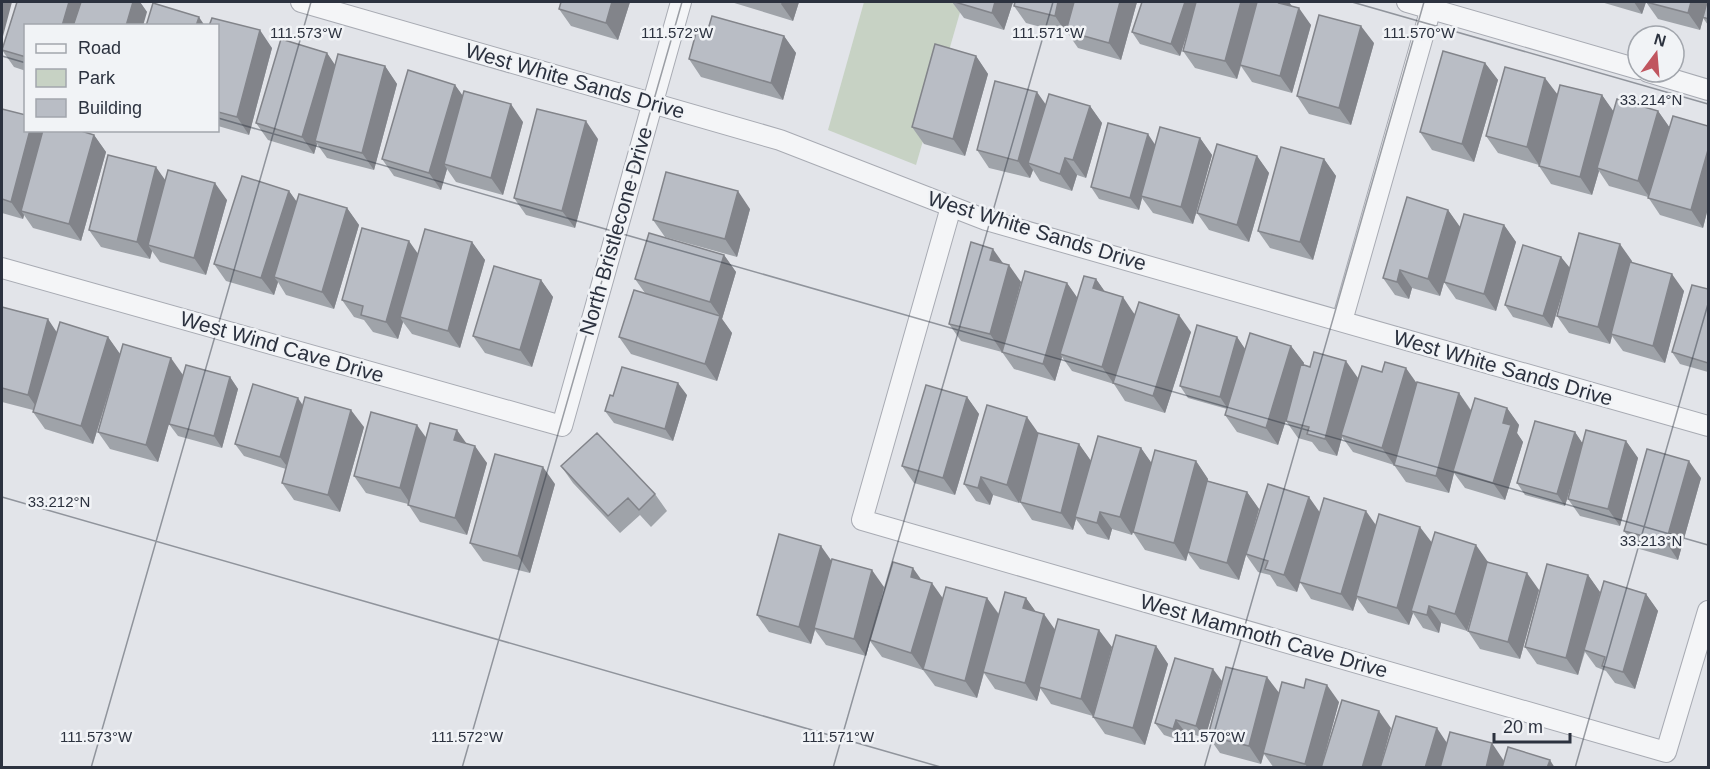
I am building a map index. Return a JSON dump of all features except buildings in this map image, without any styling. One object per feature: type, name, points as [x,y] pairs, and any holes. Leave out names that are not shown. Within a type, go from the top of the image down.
[{"type":"street","name":"West White Sands Drive","points":[[301,2],[780,140],[986,220],[1708,426]]},
{"type":"street","name":"North Bristlecone Drive","points":[[562,426],[681,2]]},
{"type":"street","points":[[1407,2],[1626,65]]},
{"type":"street","points":[[1342,321],[1431,8]]},
{"type":"street","points":[[1686,83],[1708,90]]},
{"type":"street","name":"West Mammoth Cave Drive","points":[[951,207],[862,520],[1666,752],[1708,611]]},
{"type":"street","name":"West Wind Cave Drive","points":[[2,268],[562,426]]},
{"type":"green space","points":[[864,2],[963,2],[916,165],[828,130]]}]
